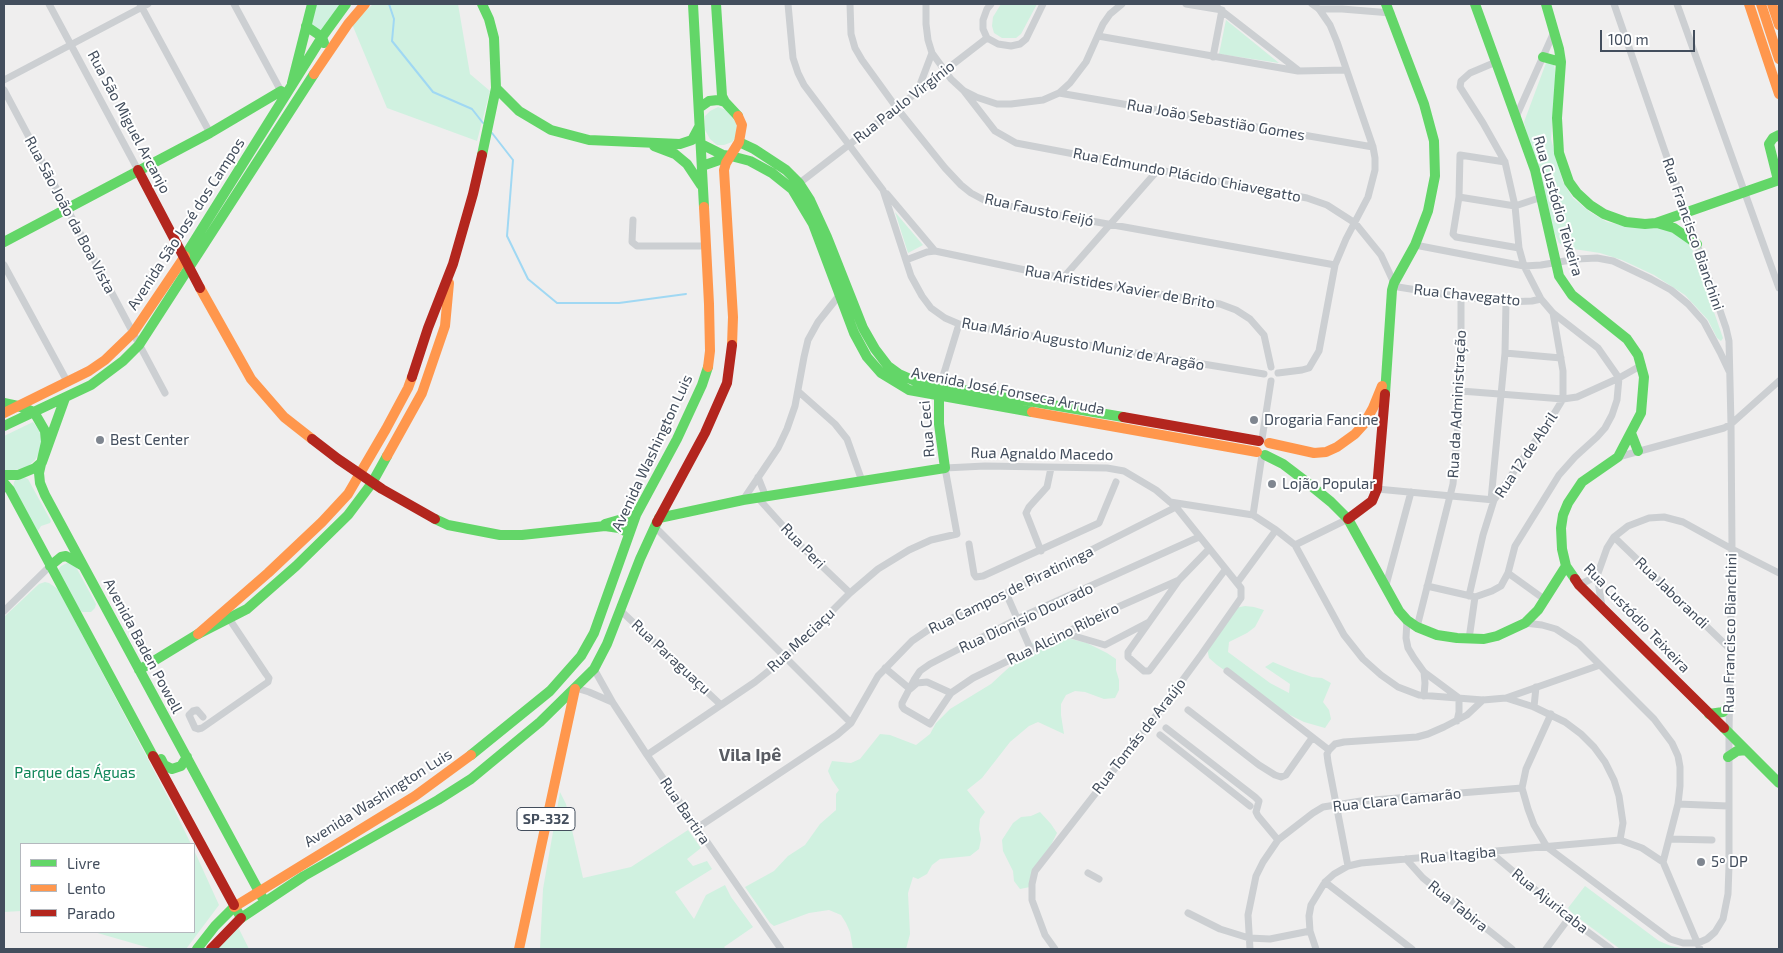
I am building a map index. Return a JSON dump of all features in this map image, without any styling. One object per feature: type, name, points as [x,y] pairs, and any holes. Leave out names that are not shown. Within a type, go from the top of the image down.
[{"type":"main road","name":"Avenida São José dos Campos","points":[[4,413],[68,383],[105,360],[133,333],[184,257],[273,116],[283,94],[291,86],[312,4]]},
{"type":"main road","points":[[291,86],[322,37],[346,4]]},
{"type":"main road","name":"Avenida São José dos Campos","points":[[4,426],[79,392],[106,375],[139,345],[328,52],[365,4]]},
{"type":"main road","points":[[227,615],[251,586],[322,522],[348,494],[408,388],[428,328],[450,275],[473,194],[496,88],[494,38],[490,19],[482,4]]},
{"type":"main road","name":"Avenida Washington Luis","points":[[197,949],[214,926],[234,907],[446,775],[550,691],[581,656],[594,633],[636,515],[678,440],[702,385],[708,366],[710,351],[706,246],[693,4]]},
{"type":"main road","points":[[211,949],[241,918],[265,904],[304,876],[438,800],[471,779],[540,722],[594,669],[607,644],[640,559],[666,503],[705,433],[720,401],[729,374],[733,318],[724,181],[726,163],[739,142],[742,125],[738,115],[725,102],[721,89],[716,4]]},
{"type":"main road","points":[[1348,519],[1372,501],[1377,489],[1392,290],[1415,245],[1428,211],[1435,176],[1434,141],[1424,104],[1386,4]]},
{"type":"main road","name":"Rua Custódio Teixeira","points":[[1475,4],[1535,170],[1559,276],[1572,295],[1619,331],[1638,355],[1642,365],[1644,392],[1642,406],[1631,433],[1618,456],[1582,482],[1568,503],[1563,515],[1561,528],[1562,549],[1566,566],[1579,585],[1779,783]]},
{"type":"main road","points":[[1481,4],[1481,21]]},
{"type":"main road","points":[[1546,4],[1561,62],[1557,118],[1560,153],[1569,182],[1577,193],[1590,205],[1604,214],[1626,222],[1656,223],[1779,180],[1769,144],[1773,138],[1779,135]]},
{"type":"main road","points":[[1750,4],[1779,94]]},
{"type":"main road","points":[[1760,4],[1779,59]]},
{"type":"main road","points":[[1772,4],[1779,25]]},
{"type":"main road","points":[[306,26],[322,37],[328,52]]},
{"type":"main road","points":[[1543,57],[1561,62]]},
{"type":"main road","points":[[496,88],[519,111],[551,130],[589,140],[688,143],[696,136],[700,126]]},
{"type":"main road","points":[[4,242],[210,133],[257,106],[283,94]]},
{"type":"main road","points":[[699,108],[709,101],[718,100],[725,102]]},
{"type":"main road","points":[[257,106],[273,116],[284,120]]},
{"type":"main road","points":[[641,142],[675,154],[687,164],[703,188]]},
{"type":"main road","name":"Avenida José Fonseca Arruda","points":[[739,142],[754,149],[786,170],[810,218],[854,333],[867,356],[881,373],[909,390],[939,390],[1263,447],[1326,452],[1337,448],[1364,424],[1372,411],[1386,376]]},
{"type":"main road","points":[[701,144],[731,156]]},
{"type":"main road","points":[[702,166],[731,156]]},
{"type":"main road","name":"Avenida José Fonseca Arruda","points":[[731,156],[750,161],[795,186],[814,208],[863,328],[875,349],[888,366],[899,374],[939,390]]},
{"type":"main road","name":"Rua São Miguel Arcanjo","points":[[138,170],[216,318],[251,379],[284,417],[360,475],[420,511],[448,525],[479,532],[500,535],[522,535],[612,526],[629,533]]},
{"type":"main road","points":[[1656,223],[1674,228],[1697,244]]},
{"type":"main road","points":[[139,670],[227,615],[247,608],[296,566],[348,515],[372,483],[422,393],[445,326],[450,275]]},
{"type":"main road","points":[[428,328],[434,317],[438,315],[442,317],[432,366]]},
{"type":"main road","name":"Rua Ceci","points":[[939,390],[940,424],[945,468]]},
{"type":"main road","points":[[4,475],[18,475],[35,468],[42,462],[65,398]]},
{"type":"main road","points":[[4,403],[34,412]]},
{"type":"main road","points":[[1372,411],[1383,414]]},
{"type":"main road","name":"Avenida Baden Powell","points":[[34,412],[45,431],[46,442],[39,473],[40,483],[45,495],[265,904]]},
{"type":"main road","points":[[1631,433],[1638,451]]},
{"type":"main road","points":[[1263,447],[1332,502],[1348,519],[1399,611],[1406,620],[1417,627],[1438,635],[1470,639],[1484,639],[1497,636],[1525,623],[1532,617],[1566,566]]},
{"type":"main road","name":"Rua Agnaldo Macedo","points":[[657,523],[684,513],[743,500],[945,468]]},
{"type":"main road","points":[[4,483],[10,490],[241,918]]},
{"type":"main road","points":[[647,493],[652,491],[661,492],[666,498],[666,503]]},
{"type":"main road","points":[[666,503],[684,513]]},
{"type":"main road","name":"Rua São Miguel Arcanjo","points":[[597,526],[636,515]]},
{"type":"main road","points":[[50,566],[66,556],[84,567]]},
{"type":"main road","points":[[251,586],[242,598],[244,604],[248,604],[268,591]]},
{"type":"main road","points":[[575,688],[572,684],[572,678],[581,656]]},
{"type":"main road","name":"SP-332","points":[[519,949],[575,688]]},
{"type":"main road","points":[[558,705],[566,708],[568,719]]},
{"type":"main road","points":[[1709,714],[1723,712],[1729,705]]},
{"type":"main road","points":[[136,722],[164,765],[168,768],[178,768],[186,757]]},
{"type":"main road","points":[[1728,757],[1737,751],[1746,750]]},
{"type":"street","name":"Rua São Miguel Arcanjo","points":[[49,4],[138,170]]},
{"type":"street","points":[[234,4],[283,94]]},
{"type":"street","points":[[788,4],[793,58],[804,85],[883,190],[935,251]]},
{"type":"street","name":"Rua Fausto Feijó","points":[[850,4],[851,34],[855,48],[862,60],[896,107],[945,168],[961,185],[984,200],[1008,206],[1335,265]]},
{"type":"street","points":[[926,4],[928,40],[932,53],[944,71]]},
{"type":"street","points":[[991,4],[983,20],[983,29],[987,38],[998,44],[1011,46],[1020,44],[1026,39],[1043,4]]},
{"type":"street","points":[[964,91],[997,104],[1043,100],[1058,93],[1079,72],[1093,49],[1103,24],[1122,4]]},
{"type":"street","points":[[1186,4],[1222,10]]},
{"type":"street","points":[[1213,4],[1298,71]]},
{"type":"street","points":[[1278,373],[1308,368],[1319,351],[1335,265],[1368,197],[1376,158],[1338,42],[1330,25],[1319,9],[1312,4]]},
{"type":"street","name":"Rua Francisco Bianchini","points":[[1614,4],[1729,341],[1732,549],[1728,757],[1729,866],[1726,908],[1720,925],[1699,946]]},
{"type":"street","points":[[1678,4],[1779,288]]},
{"type":"street","points":[[4,80],[143,5],[210,133]]},
{"type":"street","points":[[1319,9],[1391,14]]},
{"type":"street","points":[[1212,56],[1222,10]]},
{"type":"street","points":[[1516,117],[1554,32]]},
{"type":"street","points":[[1098,36],[1298,71],[1346,70]]},
{"type":"street","name":"Rua Paulo Virgínio","points":[[795,186],[987,38]]},
{"type":"street","points":[[918,92],[932,53]]},
{"type":"street","points":[[1427,586],[1472,596],[1492,591],[1501,586],[1508,573],[1515,546],[1559,476],[1575,457],[1605,428],[1617,400],[1619,378],[1607,359],[1598,348],[1553,313],[1541,300],[1524,266],[1519,248],[1516,206],[1505,162],[1484,123],[1460,87],[1461,81],[1470,72],[1496,62]]},
{"type":"street","name":"Rua Edmundo Plácido Chiavegatto","points":[[944,71],[964,91],[995,131],[1016,143],[1307,198],[1327,205],[1356,224],[1381,255],[1394,283]]},
{"type":"street","name":"Rua São João da Boa Vista","points":[[4,90],[165,393]]},
{"type":"street","name":"Rua João Sebastião Gomes","points":[[1058,93],[1373,147]]},
{"type":"street","points":[[1505,162],[1460,155],[1459,197],[1452,232],[1454,235],[1519,248]]},
{"type":"street","points":[[687,164],[702,166]]},
{"type":"street","points":[[1063,278],[1108,224],[1157,171]]},
{"type":"street","points":[[883,190],[906,260]]},
{"type":"street","points":[[1459,197],[1516,206],[1542,197]]},
{"type":"street","points":[[633,220],[632,242],[637,246],[706,246]]},
{"type":"street","points":[[1415,245],[1524,266],[1598,258],[1629,267],[1671,290],[1688,304],[1704,322],[1731,376]]},
{"type":"street","name":"Rua Aristides Xavier de Brito","points":[[906,260],[935,251],[1063,278],[1220,304],[1236,310],[1250,319],[1264,335],[1271,367]]},
{"type":"street","name":"Rua Mário Augusto Muniz de Aragão","points":[[906,260],[911,276],[922,296],[932,308],[945,318],[959,324],[1264,374]]},
{"type":"street","points":[[4,265],[68,383]]},
{"type":"street","name":"Rua Chavegatto","points":[[1394,283],[1398,287],[1407,289],[1462,297],[1506,302],[1541,300]]},
{"type":"street","points":[[743,500],[778,448],[787,429],[799,392],[808,340],[818,322],[847,287]]},
{"type":"street","name":"Rua da Administração","points":[[1417,627],[1451,496],[1461,391],[1462,297]]},
{"type":"street","points":[[1377,489],[1493,500],[1505,353],[1506,302]]},
{"type":"street","name":"Rua 12 de Abril","points":[[1470,639],[1472,596],[1483,535],[1493,500],[1563,399],[1564,384],[1561,358],[1553,313]]},
{"type":"street","name":"Rua Ceci","points":[[939,390],[959,324]]},
{"type":"street","points":[[1505,353],[1561,358]]},
{"type":"street","points":[[1461,391],[1563,399],[1578,397],[1642,365]]},
{"type":"street","points":[[1271,381],[1265,378],[1264,374],[1267,368],[1271,367],[1278,373]]},
{"type":"street","points":[[1253,515],[1271,381],[1275,379],[1278,373]]},
{"type":"street","points":[[1618,456],[1715,431],[1731,424],[1779,381]]},
{"type":"street","points":[[799,392],[836,424],[849,444],[862,481]]},
{"type":"street","name":"Rua Ceci","points":[[945,468],[958,533]]},
{"type":"street","name":"Rua Agnaldo Macedo","points":[[945,468],[1107,468],[1124,471],[1156,490],[1169,502]]},
{"type":"street","points":[[1041,551],[1026,513],[1047,487],[1051,468]]},
{"type":"street","name":"Rua Peri","points":[[758,477],[762,497],[802,547],[850,593]]},
{"type":"street","points":[[969,544],[972,568],[974,574],[979,577],[1041,551],[1099,523],[1116,482]]},
{"type":"street","points":[[1386,585],[1411,492]]},
{"type":"street","points":[[1169,502],[1253,515],[1276,530],[1295,545],[1344,635],[1363,659],[1398,687],[1419,695],[1483,700],[1506,698],[1600,665]]},
{"type":"street","points":[[1169,502],[1176,507],[1237,583],[1276,530]]},
{"type":"street","name":"Rua Campos de Piratininga","points":[[851,723],[878,676],[912,641],[931,628],[1006,593],[1176,507]]},
{"type":"street","points":[[1602,608],[1596,576],[1604,555],[1614,537],[1628,526],[1649,518],[1664,517],[1683,522],[1779,573]]},
{"type":"street","points":[[1295,545],[1348,519]]},
{"type":"street","points":[[657,523],[851,723],[837,735],[697,828]]},
{"type":"street","name":"Rua Meciaçu","points":[[647,754],[786,657],[850,593],[878,569],[894,558],[931,540],[958,533]]},
{"type":"street","name":"Rua Dionisio Dourado","points":[[930,724],[904,709],[902,703],[920,671],[930,664],[1017,619],[1199,537]]},
{"type":"street","name":"Rua Jaborandi","points":[[1614,537],[1730,649]]},
{"type":"street","points":[[1209,549],[1179,580],[1128,654],[1128,657],[1149,671],[1225,570]]},
{"type":"street","points":[[4,611],[50,566]]},
{"type":"street","points":[[1508,573],[1544,599]]},
{"type":"street","points":[[1579,585],[1596,576]]},
{"type":"street","name":"Rua Alcino Ribeiro","points":[[930,724],[951,693],[973,678],[1064,633],[1179,580]]},
{"type":"street","name":"Rua Tomás de Araújo","points":[[1054,949],[1045,935],[1032,900],[1032,884],[1035,871],[1162,708],[1241,598],[1241,588],[1237,583]]},
{"type":"street","points":[[1006,593],[1031,650]]},
{"type":"street","name":"Rua Paraguaçu","points":[[620,610],[721,704]]},
{"type":"street","points":[[203,717],[197,710],[189,715],[195,728],[202,728],[268,682],[269,678],[227,615]]},
{"type":"street","points":[[1406,620],[1408,648],[1424,672],[1459,698]]},
{"type":"street","points":[[1064,633],[1105,645],[1150,621]]},
{"type":"street","points":[[1525,623],[1556,629],[1579,644],[1654,719],[1672,743],[1680,767],[1678,804],[1663,862],[1699,946]]},
{"type":"street","points":[[885,668],[910,689],[921,682],[927,682],[951,693]]},
{"type":"street","name":"Rua Bartira","points":[[594,669],[613,703],[647,754],[781,949]]},
{"type":"street","points":[[1227,671],[1329,750]]},
{"type":"street","points":[[1424,672],[1424,696]]},
{"type":"street","points":[[1534,707],[1536,687]]},
{"type":"street","points":[[575,688],[595,694],[613,703]]},
{"type":"street","points":[[1457,721],[1459,698]]},
{"type":"street","points":[[1506,698],[1551,714],[1581,734],[1594,747],[1605,762],[1619,796],[1622,823],[1620,840]]},
{"type":"street","points":[[1348,866],[1328,762],[1327,754],[1329,750],[1335,744],[1344,742],[1417,737],[1444,728],[1457,721],[1467,715],[1483,700]]},
{"type":"street","points":[[1188,710],[1275,776],[1281,777],[1290,770],[1312,738]]},
{"type":"street","points":[[1551,714],[1526,769],[1522,788],[1534,825],[1547,846],[1670,939],[1699,946]]},
{"type":"street","points":[[1166,728],[1255,797],[1259,801],[1256,812],[1258,816],[1278,840]]},
{"type":"street","points":[[1160,735],[1250,806]]},
{"type":"street","points":[[1199,765],[1205,758]]},
{"type":"street","points":[[1211,775],[1217,767]]},
{"type":"street","name":"Rua Clara Camarão","points":[[1250,949],[1248,915],[1256,876],[1263,862],[1278,840],[1323,807],[1362,801],[1522,788]]},
{"type":"street","points":[[1678,804],[1728,806]]},
{"type":"street","points":[[1669,839],[1712,840]]},
{"type":"street","name":"Rua Itagiba","points":[[1316,949],[1310,931],[1309,916],[1311,905],[1325,882],[1348,866],[1361,863],[1620,840],[1642,848],[1663,862]]},
{"type":"street","name":"Rua Ajuricaba","points":[[1490,852],[1611,949]]},
{"type":"street","name":"Rua Tabira","points":[[1406,859],[1423,878],[1512,949]]},
{"type":"street","points":[[1088,873],[1099,879]]},
{"type":"street","points":[[1325,882],[1412,949]]},
{"type":"street","points":[[1188,913],[1220,929],[1249,938],[1270,939],[1310,931]]},
{"type":"street","points":[[1546,949],[1570,918]]},
{"type":"green space","points":[[315,4],[343,4],[321,33],[309,24]]},
{"type":"green space","points":[[373,4],[458,4],[470,74],[490,91],[477,141],[387,108],[352,24]]},
{"type":"green space","points":[[1001,4],[1037,4],[1021,34],[1016,38],[1002,38],[994,33],[992,26],[993,17]]},
{"type":"green space","points":[[1226,20],[1279,63],[1219,54]]},
{"type":"green space","points":[[1553,61],[1556,74],[1551,139],[1563,182],[1573,198],[1590,212],[1607,222],[1626,226],[1669,226],[1689,240],[1723,338],[1721,341],[1717,338],[1708,320],[1685,295],[1654,275],[1622,260],[1600,253],[1567,248],[1559,243],[1553,230],[1542,177],[1529,143],[1524,122],[1546,63]]},
{"type":"green space","points":[[718,107],[729,111],[737,120],[736,137],[732,142],[724,145],[717,145],[710,139],[705,130],[705,116]]},
{"type":"green space","points":[[895,212],[923,245],[908,253]]},
{"type":"green space","points":[[33,422],[41,433],[40,452],[35,460],[25,469],[4,471],[4,436]]},
{"type":"green space","points":[[24,477],[28,479],[51,521],[41,526],[36,534],[13,488],[16,479]]},
{"type":"green space","points":[[67,563],[76,567],[96,604],[91,612],[82,612],[76,606],[58,570]]},
{"type":"green space","name":"Parque das Águas","points":[[49,583],[58,589],[191,843],[20,843],[20,911],[4,912],[4,617],[39,584]]},
{"type":"green space","points":[[1245,606],[1264,610],[1255,627],[1229,642],[1228,652],[1270,683],[1289,693],[1290,684],[1265,667],[1273,662],[1312,677],[1322,678],[1331,683],[1323,702],[1329,710],[1331,719],[1325,728],[1304,722],[1282,711],[1209,658],[1207,648],[1235,608]]},
{"type":"green space","points":[[1056,637],[1087,643],[1116,659],[1119,690],[1115,698],[1104,699],[1085,692],[1075,691],[1066,695],[1061,704],[1064,734],[1038,722],[1029,726],[1010,742],[982,778],[967,790],[985,812],[980,819],[981,839],[979,849],[970,856],[940,859],[932,865],[927,874],[918,879],[913,877],[908,893],[910,934],[906,949],[853,949],[850,932],[846,923],[841,915],[829,910],[809,913],[774,926],[770,923],[745,887],[774,871],[788,856],[805,845],[820,824],[836,810],[836,794],[839,790],[828,771],[832,761],[851,763],[860,759],[880,734],[890,735],[916,745],[930,734],[936,723],[950,709],[991,684],[1033,643]]},
{"type":"green space","points":[[560,792],[566,804],[583,878],[631,867],[688,830],[701,848],[687,859],[693,866],[707,861],[712,869],[675,892],[694,919],[706,895],[725,885],[731,897],[753,927],[724,947],[726,949],[540,949],[543,889]]},
{"type":"green space","points":[[1040,812],[1057,833],[1030,887],[1020,889],[1014,881],[1013,871],[1003,851],[1002,840],[1013,823],[1021,817],[1031,816]]},
{"type":"green space","points":[[195,852],[219,905],[186,949],[153,949],[97,933],[195,933]]},
{"type":"green space","points":[[1585,886],[1659,941],[1685,949],[1620,949],[1568,908]]},
{"type":"green space","points":[[237,925],[249,949],[216,949]]},
{"type":"waterway","points":[[389,4],[394,19],[392,41],[433,92],[472,109],[483,123]]},
{"type":"waterway","points":[[492,133],[513,160],[507,236],[528,279],[557,303],[619,303],[686,294]]},
{"type":"traffic: fast","points":[[292,83],[312,4]]},
{"type":"traffic: fast","points":[[185,256],[322,37],[346,4]]},
{"type":"traffic: fast","points":[[482,4],[489,19],[494,38],[496,88],[482,155]]},
{"type":"traffic: fast","points":[[693,4],[704,207]]},
{"type":"traffic: fast","points":[[716,4],[722,96],[738,116]]},
{"type":"traffic: fast","points":[[1385,394],[1392,290],[1415,245],[1428,211],[1435,176],[1434,141],[1424,104],[1386,4]]},
{"type":"traffic: fast","points":[[1475,4],[1535,170],[1559,276],[1572,295],[1627,339],[1638,355],[1644,377],[1641,413],[1618,457],[1582,482],[1568,503],[1563,515],[1561,528],[1562,549],[1566,566],[1575,579]]},
{"type":"traffic: fast","points":[[1546,4],[1561,62],[1557,118],[1559,153],[1569,182],[1577,193],[1590,205],[1604,214],[1626,222],[1656,223],[1779,180]]},
{"type":"traffic: fast","points":[[306,26],[322,37],[324,43]]},
{"type":"traffic: fast","points":[[1543,57],[1561,62]]},
{"type":"traffic: fast","points":[[4,426],[91,385],[123,361],[139,345],[314,74]]},
{"type":"traffic: fast","points":[[496,88],[519,111],[551,130],[589,140],[680,144],[692,140],[699,127]]},
{"type":"traffic: fast","points":[[4,242],[210,133],[281,91]]},
{"type":"traffic: fast","points":[[699,108],[709,101],[718,100],[725,102]]},
{"type":"traffic: fast","points":[[1778,180],[1769,144],[1773,138],[1779,135]]},
{"type":"traffic: fast","points":[[739,142],[754,149],[786,170],[799,183],[810,200],[827,237],[863,328],[875,349],[888,366],[899,374],[915,381],[940,386],[1123,417]]},
{"type":"traffic: fast","points":[[701,144],[723,155],[731,156]]},
{"type":"traffic: fast","points":[[654,146],[675,154],[687,164]]},
{"type":"traffic: fast","points":[[731,156],[750,161],[772,173],[792,189],[813,224],[854,333],[867,357],[881,373],[909,390],[1032,412]]},
{"type":"traffic: fast","points":[[702,166],[731,156]]},
{"type":"traffic: fast","points":[[687,164],[701,185]]},
{"type":"traffic: fast","points":[[1657,223],[1674,228],[1697,244]]},
{"type":"traffic: fast","points":[[471,755],[550,691],[581,656],[594,633],[636,515],[677,439],[702,385],[708,367]]},
{"type":"traffic: fast","points":[[659,518],[743,500],[945,468],[939,424],[939,389]]},
{"type":"traffic: fast","points":[[4,475],[18,475],[35,468],[42,462],[65,398]]},
{"type":"traffic: fast","points":[[4,403],[18,406]]},
{"type":"traffic: fast","points":[[18,406],[34,412],[45,431],[46,442],[39,473],[40,483],[45,495],[262,897]]},
{"type":"traffic: fast","points":[[1631,433],[1638,451]]},
{"type":"traffic: fast","points":[[1265,455],[1283,464],[1304,480],[1348,519],[1399,611],[1417,627],[1437,635],[1484,639],[1497,636],[1525,623],[1538,610],[1566,566]]},
{"type":"traffic: fast","points":[[139,670],[198,634],[247,609],[296,566],[348,515],[372,483],[387,456]]},
{"type":"traffic: fast","points":[[4,483],[10,490],[153,756]]},
{"type":"traffic: fast","points":[[605,524],[636,515]]},
{"type":"traffic: fast","points":[[435,519],[448,525],[500,535],[522,535],[605,526],[619,528],[629,533]]},
{"type":"traffic: fast","points":[[234,905],[241,918],[304,876],[438,800],[471,779],[540,722],[594,669],[607,644],[640,559],[657,522]]},
{"type":"traffic: fast","points":[[50,566],[61,557],[66,556],[83,566]]},
{"type":"traffic: fast","points":[[1709,714],[1723,712],[1729,705]]},
{"type":"traffic: fast","points":[[1724,728],[1779,783]]},
{"type":"traffic: fast","points":[[1728,757],[1737,751],[1746,750]]},
{"type":"traffic: fast","points":[[161,759],[164,765],[172,769],[181,766],[187,757]]},
{"type":"traffic: fast","points":[[197,949],[215,926],[234,907]]},
{"type":"traffic: slow","points":[[314,74],[348,24],[365,4]]},
{"type":"traffic: slow","points":[[1749,4],[1779,94]]},
{"type":"traffic: slow","points":[[1761,4],[1779,59]]},
{"type":"traffic: slow","points":[[1772,4],[1779,25]]},
{"type":"traffic: slow","points":[[732,345],[733,317],[724,170],[726,163],[739,142],[742,125],[738,116]]},
{"type":"traffic: slow","points":[[704,207],[709,304],[710,351],[708,367]]},
{"type":"traffic: slow","points":[[4,413],[89,371],[105,360],[133,333],[185,256]]},
{"type":"traffic: slow","points":[[387,456],[422,393],[445,326],[449,283]]},
{"type":"traffic: slow","points":[[200,288],[251,379],[284,417],[312,439]]},
{"type":"traffic: slow","points":[[198,634],[268,573],[322,522],[348,494],[386,429],[412,377]]},
{"type":"traffic: slow","points":[[1269,443],[1314,453],[1326,452],[1337,447],[1355,434],[1364,424],[1382,386]]},
{"type":"traffic: slow","points":[[1032,412],[1257,452]]},
{"type":"traffic: slow","points":[[519,949],[575,689]]},
{"type":"traffic: slow","points":[[234,907],[415,796],[471,755]]},
{"type":"traffic: jam","points":[[412,377],[428,328],[453,264],[482,155]]},
{"type":"traffic: jam","points":[[138,170],[200,288]]},
{"type":"traffic: jam","points":[[657,522],[705,433],[727,383],[732,345]]},
{"type":"traffic: jam","points":[[1348,519],[1372,501],[1377,489],[1385,394]]},
{"type":"traffic: jam","points":[[1123,417],[1259,441]]},
{"type":"traffic: jam","points":[[312,439],[382,489],[435,519]]},
{"type":"traffic: jam","points":[[1575,579],[1724,728]]},
{"type":"traffic: jam","points":[[153,756],[234,905]]},
{"type":"traffic: jam","points":[[211,949],[241,918]]},
{"type":"place","name":"Drogaria Fancine","points":[[1254,420]]},
{"type":"place","name":"Best Center","points":[[100,440]]},
{"type":"place","name":"Lojão Popular","points":[[1272,484]]},
{"type":"place","name":"5º DP","points":[[1701,862]]},
{"type":"district","name":"Vila Ipê","points":[[750,755]]}]
